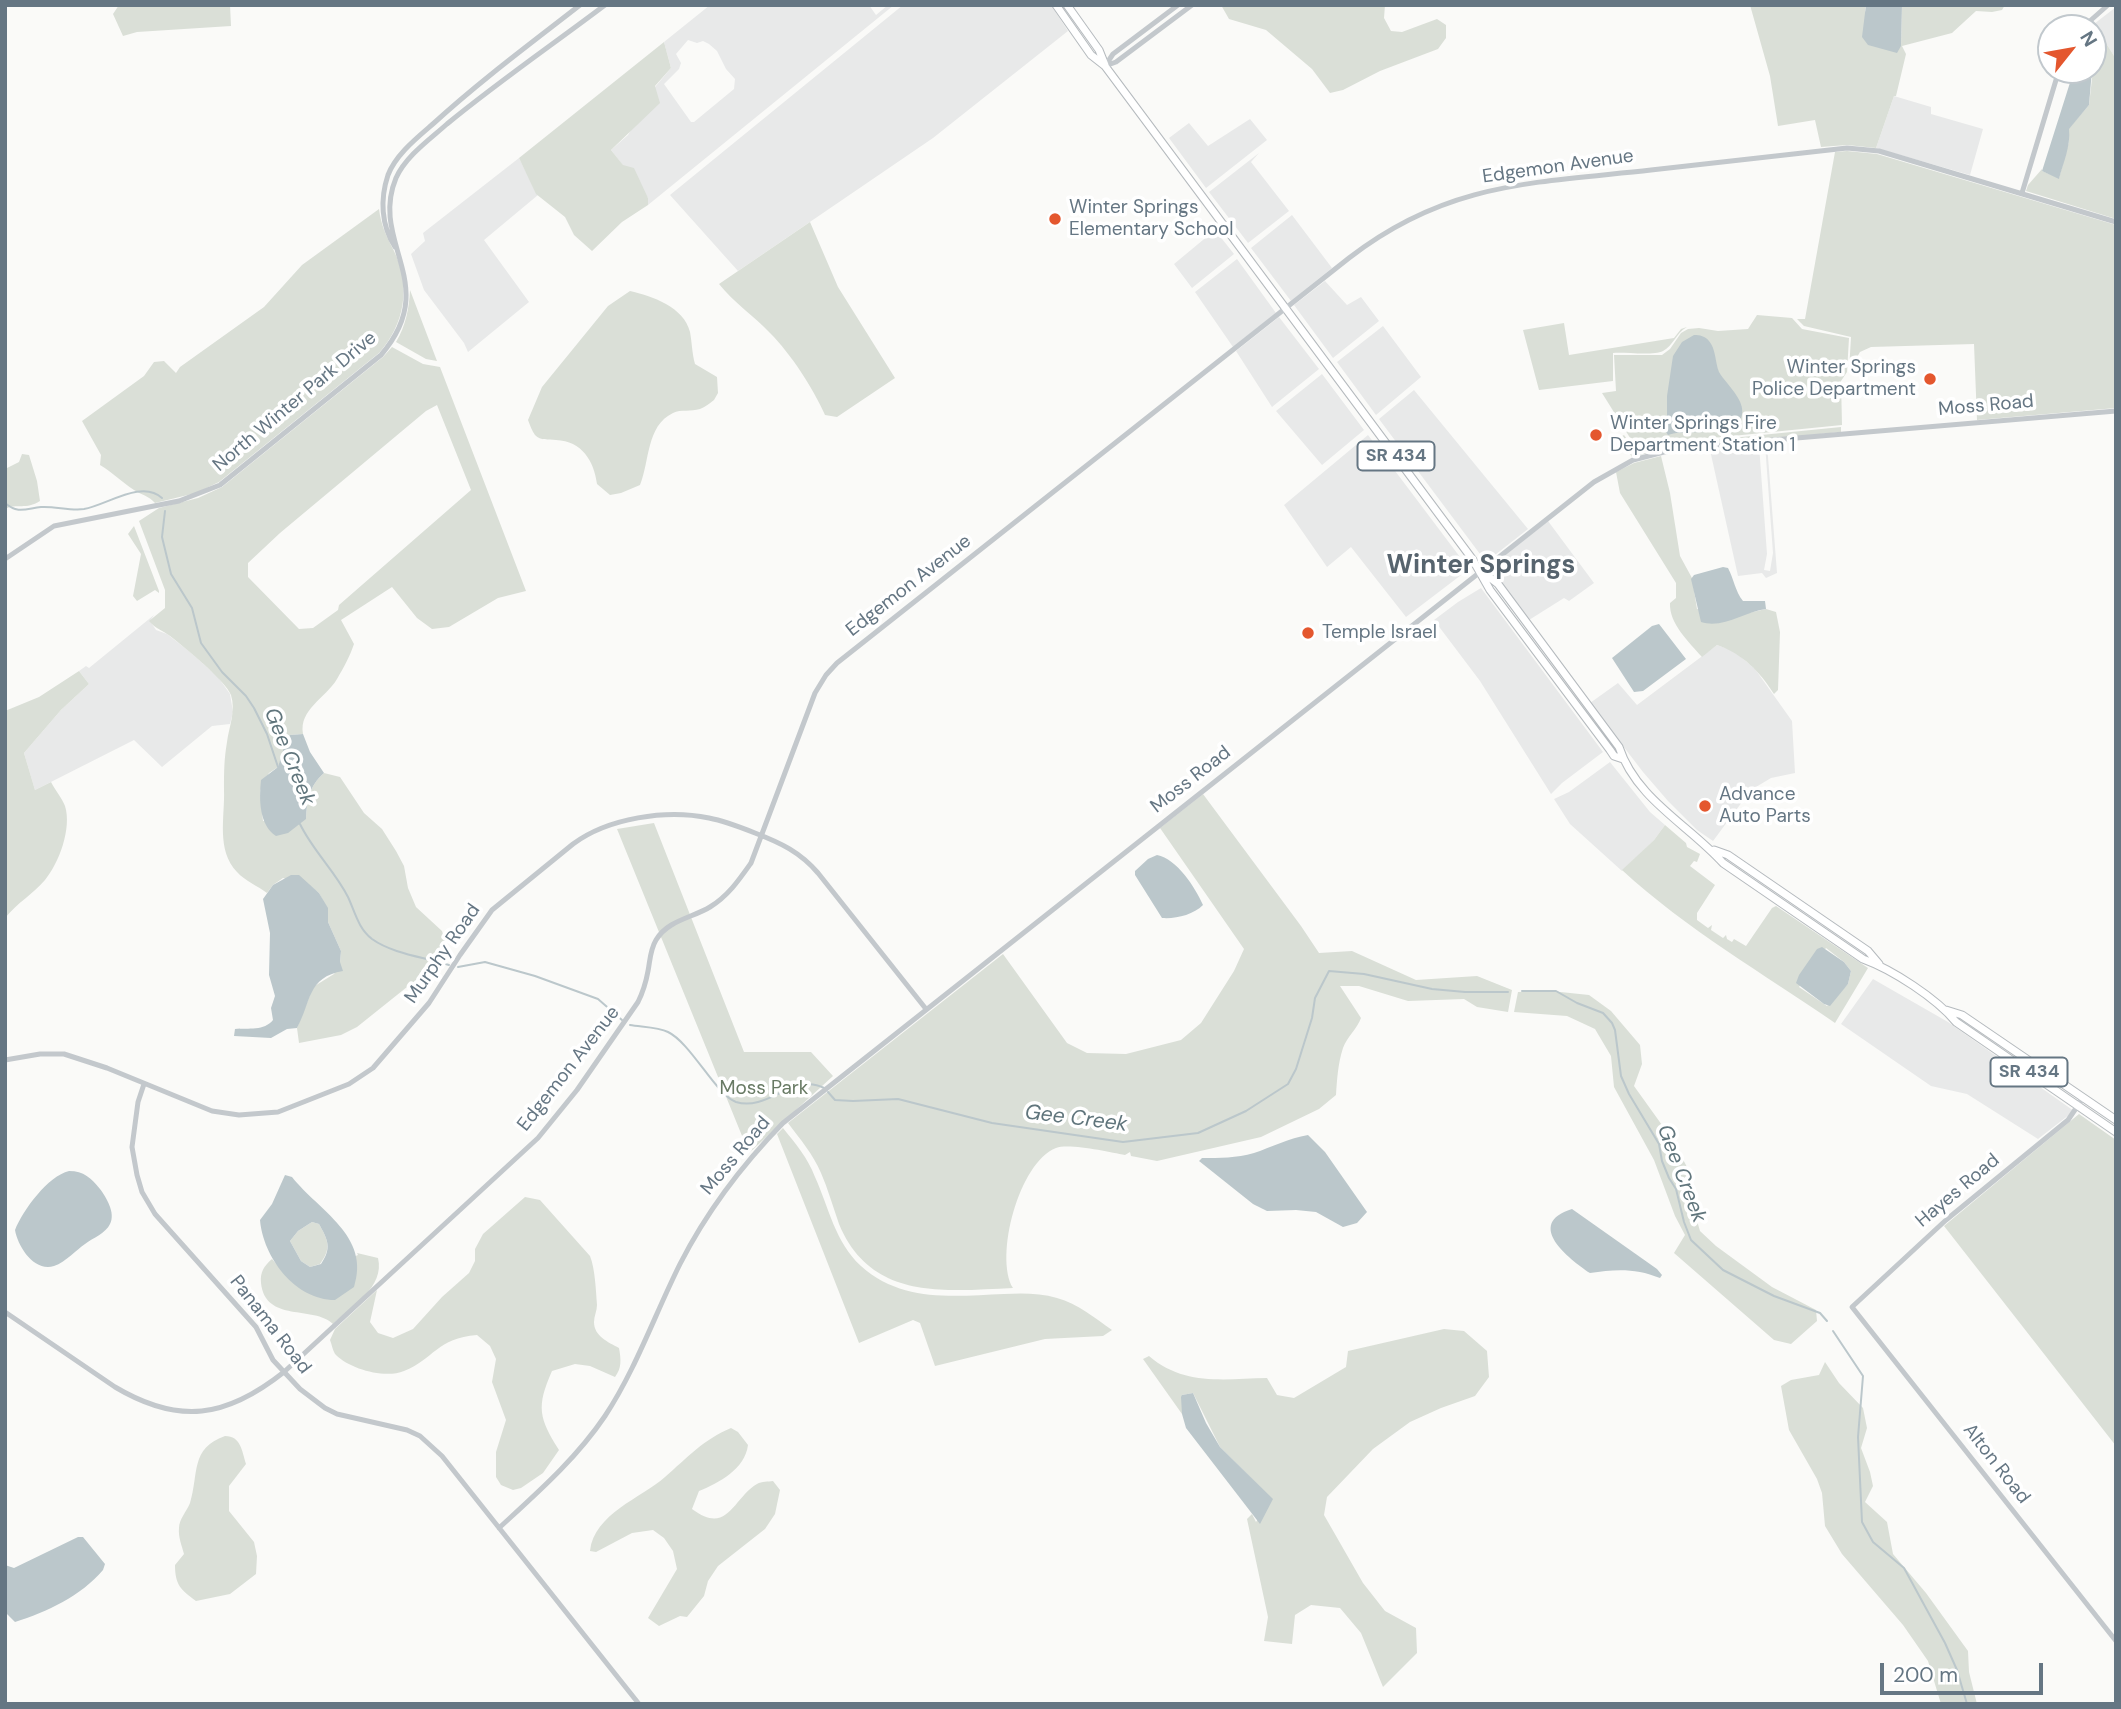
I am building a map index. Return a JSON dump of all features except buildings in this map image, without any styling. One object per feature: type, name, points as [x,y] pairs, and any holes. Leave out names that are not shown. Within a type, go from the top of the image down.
[{"type":"main road","name":"SR 434","points":[[1056,5],[1091,55],[1105,66],[1481,570],[1497,584],[1619,747],[1623,760],[1662,808],[1711,849],[1723,863],[1863,959],[1880,965],[1946,1010],[1956,1022],[2116,1132]]},
{"type":"main road","name":"SR 434","points":[[1067,5],[1099,50],[1105,66]]},
{"type":"main road","name":"SR 434","points":[[1481,570],[1490,590],[1614,756],[1623,760]]},
{"type":"main road","points":[[1591,725],[1602,729],[1604,727]]},
{"type":"main road","name":"SR 434","points":[[1946,1010],[1962,1015],[2116,1120]]},
{"type":"street","name":"North Winter Park Drive","points":[[397,249],[388,236],[383,217],[383,198],[388,173],[398,158],[471,89],[580,5]]},
{"type":"street","name":"North Winter Park Drive","points":[[5,559],[44,531],[75,520],[188,498],[220,485],[381,355],[393,341],[406,310],[407,289],[397,249],[390,197],[396,177],[405,163],[425,143],[480,97],[605,5]]},
{"type":"street","points":[[1105,66],[1113,54],[1178,5]]},
{"type":"street","points":[[1105,66],[1116,62],[1192,5]]},
{"type":"street","points":[[2022,193],[2055,84]]},
{"type":"street","name":"Edgemon Avenue","points":[[5,1312],[115,1387],[158,1407],[191,1413],[231,1405],[264,1388],[285,1372],[538,1138],[577,1090],[633,1012],[644,988],[655,941],[668,927],[709,907],[731,890],[751,863],[819,683],[831,669],[1368,243],[1413,217],[1462,197],[1518,185],[1847,148],[1878,151],[2116,222]]},
{"type":"street","name":"Moss Road","points":[[499,1528],[562,1468],[590,1437],[625,1382],[679,1266],[710,1211],[768,1138],[818,1094],[1604,475],[1633,460],[1656,454],[1761,441],[2116,411]]},
{"type":"street","name":"Murphy Road","points":[[5,1060],[40,1054],[64,1054],[107,1068],[212,1111],[239,1115],[278,1112],[349,1084],[373,1068],[429,1003],[492,910],[583,836],[617,822],[681,814],[710,818],[793,849],[811,865],[926,1009]]},
{"type":"street","name":"Panama Road","points":[[144,1084],[138,1102],[132,1146],[136,1175],[155,1214],[256,1327],[273,1360],[300,1389],[325,1408],[337,1413],[391,1425],[420,1436],[442,1456],[639,1704]]},
{"type":"street","name":"Hayes Road","points":[[1852,1307],[1946,1220],[2068,1119],[2083,1098]]},
{"type":"street","name":"Alton Road","points":[[1852,1307],[2116,1641]]},
{"type":"shaded area","points":[[710,5],[869,5],[876,15],[888,5],[894,5],[648,205],[648,198],[611,150],[628,135],[655,87],[671,68],[664,42]],"holes":[[[688,40],[697,43],[703,41],[717,51],[726,69],[735,79],[734,89],[691,122],[664,84],[679,69],[681,63],[676,54]]]},
{"type":"shaded area","points":[[903,5],[1051,5],[1068,31],[933,138],[738,271],[670,195]]},
{"type":"shaded area","points":[[2116,7],[2116,59],[2107,45],[2107,14]]},
{"type":"shaded area","points":[[1894,96],[1931,107],[1931,114],[1983,129],[1970,175],[1876,148]]},
{"type":"shaded area","points":[[1250,119],[1267,140],[1206,188],[1169,138],[1189,123],[1208,146]]},
{"type":"shaded area","points":[[1259,153],[1251,162],[1289,211],[1248,243],[1209,192]]},
{"type":"shaded area","points":[[519,158],[538,195],[484,240],[529,302],[468,352],[424,290],[411,254],[425,241],[423,233]]},
{"type":"shaded area","points":[[1292,215],[1332,268],[1291,301],[1251,248]]},
{"type":"shaded area","points":[[1215,230],[1234,254],[1192,288],[1174,264]]},
{"type":"shaded area","points":[[1237,259],[1276,313],[1233,347],[1195,292]]},
{"type":"shaded area","points":[[1325,281],[1347,305],[1361,297],[1379,321],[1333,358],[1294,305]]},
{"type":"shaded area","points":[[1279,317],[1319,369],[1272,407],[1236,351]]},
{"type":"shaded area","points":[[1383,326],[1421,377],[1376,415],[1337,362]]},
{"type":"shaded area","points":[[1322,374],[1364,430],[1322,465],[1276,411]]},
{"type":"shaded area","points":[[1414,390],[1528,529],[1486,562],[1379,419]]},
{"type":"shaded area","points":[[1368,435],[1469,569],[1406,617],[1351,547],[1327,567],[1284,505]]},
{"type":"shaded area","points":[[1765,444],[1777,573],[1766,578],[1762,573],[1738,576],[1710,450],[1759,445],[1767,554],[1764,570],[1770,571],[1773,553]]},
{"type":"shaded area","points":[[1548,521],[1594,583],[1569,601],[1564,598],[1529,620],[1490,566]]},
{"type":"shaded area","points":[[1481,588],[1603,752],[1551,794],[1480,681],[1434,620]]},
{"type":"shaded area","points":[[154,615],[150,621],[156,630],[167,634],[190,652],[218,677],[230,694],[233,712],[230,724],[212,726],[162,767],[134,740],[35,790],[24,753],[61,710],[89,684],[79,671],[86,666],[89,668]]},
{"type":"shaded area","points":[[1717,645],[1734,651],[1755,669],[1792,721],[1795,773],[1771,778],[1751,790],[1713,841],[1697,830],[1668,801],[1590,703],[1618,683],[1637,705]]},
{"type":"shaded area","points":[[1610,762],[1650,812],[1665,825],[1654,840],[1622,871],[1570,824],[1554,799],[1569,792]]},
{"type":"shaded area","points":[[1873,979],[1948,1022],[2074,1111],[2038,1139],[1967,1094],[1931,1086],[1841,1024]]},
{"type":"green space","points":[[119,5],[230,5],[231,26],[137,32],[123,36],[113,14]]},
{"type":"green space","points":[[1221,5],[1385,5],[1384,18],[1391,31],[1402,32],[1437,19],[1446,25],[1446,38],[1438,49],[1380,71],[1343,90],[1330,93],[1312,69],[1266,30],[1229,19]]},
{"type":"green space","points":[[1750,5],[1866,5],[1865,11],[1901,46],[1902,5],[2005,5],[2002,10],[1976,11],[1952,33],[1902,46],[1906,54],[1896,96],[1876,148],[1847,145],[1821,147],[1815,120],[1778,126],[1770,76]]},
{"type":"green space","points":[[664,42],[671,68],[655,86],[660,103],[611,150],[623,165],[634,168],[648,198],[648,205],[622,222],[592,251],[574,235],[565,217],[536,194],[519,158]]},
{"type":"green space","points":[[2107,45],[2116,59],[2116,219],[2026,191],[2042,169],[2059,178],[2069,141],[2068,129],[2089,105],[2091,84],[2107,84]]},
{"type":"green space","points":[[1835,152],[1877,154],[2116,225],[2116,408],[1977,420],[1974,344],[1871,347],[1860,352],[1849,371],[1851,337],[1804,326],[1797,319],[1805,319]]},
{"type":"green space","points":[[379,209],[384,230],[399,264],[404,291],[395,330],[379,353],[219,482],[196,493],[155,503],[100,465],[101,455],[82,421],[144,376],[154,362],[164,361],[176,373],[180,367],[264,307],[302,265]]},
{"type":"green space","points":[[810,222],[838,287],[895,378],[837,417],[825,415],[808,383],[778,341],[719,284]]},
{"type":"green space","points":[[410,290],[437,361],[426,359],[396,342],[406,317]]},
{"type":"green space","points":[[630,291],[666,304],[681,316],[690,332],[695,364],[717,377],[718,393],[714,400],[702,408],[676,412],[664,419],[653,435],[640,485],[610,495],[597,484],[590,460],[580,448],[565,441],[537,437],[528,420],[542,387],[608,306]]},
{"type":"green space","points":[[1757,315],[1792,318],[1802,329],[1849,338],[1847,372],[1841,381],[1842,425],[1662,443],[1637,449],[1602,393],[1616,391],[1614,355],[1662,355],[1670,349],[1681,333],[1688,329],[1748,329]]},
{"type":"green space","points":[[1564,323],[1569,355],[1674,338],[1681,329],[1687,327],[1663,351],[1646,354],[1613,353],[1613,381],[1539,390],[1523,330]]},
{"type":"green space","points":[[392,347],[423,364],[440,367],[526,591],[498,598],[449,627],[432,629],[417,618],[392,587],[341,620],[354,644],[337,679],[305,718],[303,734],[290,735],[278,767],[269,773],[260,791],[263,821],[306,819],[310,794],[319,778],[324,773],[340,777],[364,813],[382,829],[396,851],[404,866],[408,888],[416,907],[442,931],[450,957],[437,975],[424,985],[407,987],[357,1027],[341,1035],[299,1043],[297,1028],[313,987],[334,974],[340,962],[341,951],[328,922],[327,908],[319,893],[309,885],[283,878],[267,893],[240,875],[230,863],[224,844],[223,822],[225,760],[232,713],[231,695],[204,664],[149,621],[165,608],[165,590],[139,521],[159,508],[198,498],[222,487]],"holes":[[[437,405],[471,490],[339,605],[338,610],[313,628],[299,629],[248,577],[248,563],[280,533],[426,411]]]},
{"type":"green space","points":[[1841,427],[1841,432],[1665,449],[1632,457],[1619,438],[1624,435],[1636,452],[1662,445]]},
{"type":"green space","points":[[22,454],[29,455],[40,501],[5,509],[5,469],[19,462]]},
{"type":"green space","points":[[1661,456],[1680,556],[1692,578],[1697,609],[1748,613],[1766,609],[1776,612],[1780,632],[1778,690],[1774,694],[1763,678],[1735,653],[1717,645],[1702,657],[1673,618],[1670,603],[1676,598],[1676,583],[1620,493],[1616,472],[1634,463]]},
{"type":"green space","points":[[134,526],[159,591],[155,590],[137,601],[133,596],[141,554],[128,534]]},
{"type":"green space","points":[[79,671],[89,684],[61,710],[24,753],[35,790],[51,782],[65,806],[67,824],[63,845],[45,880],[5,918],[5,711],[39,697]]},
{"type":"green space","points":[[1203,794],[1319,953],[1352,951],[1416,980],[1477,976],[1512,990],[1508,1012],[1477,1007],[1464,999],[1408,1001],[1359,986],[1340,986],[1361,1018],[1343,1048],[1336,1095],[1319,1109],[1261,1137],[1157,1161],[1131,1156],[1130,1152],[1125,1155],[1079,1147],[1056,1148],[1043,1157],[1031,1171],[1014,1212],[1006,1255],[1013,1288],[962,1290],[912,1286],[890,1279],[870,1267],[853,1249],[839,1224],[818,1166],[788,1123],[1003,954],[1067,1043],[1087,1053],[1126,1054],[1181,1040],[1201,1023],[1234,971],[1244,949],[1160,828]]},
{"type":"green space","name":"Moss Park","points":[[654,823],[744,1052],[811,1052],[833,1076],[749,1153],[617,829]]},
{"type":"green space","points":[[1665,825],[1686,843],[1687,847],[1700,854],[1697,862],[1694,861],[1690,866],[1715,885],[1697,913],[1697,920],[1708,928],[1712,925],[1711,930],[1723,938],[1726,935],[1732,942],[1734,939],[1746,946],[1776,906],[1868,968],[1835,1023],[1672,912],[1622,870],[1654,840]],"holes":[[[1826,948],[1851,971],[1848,984],[1827,1006],[1799,987]]]},
{"type":"green space","points":[[1551,991],[1589,995],[1611,1011],[1640,1045],[1642,1064],[1634,1086],[1672,1139],[1687,1167],[1700,1231],[1772,1287],[1816,1310],[1817,1321],[1791,1344],[1774,1340],[1674,1253],[1685,1235],[1654,1160],[1614,1087],[1611,1056],[1595,1029],[1567,1016],[1514,1012],[1518,992]]},
{"type":"green space","points":[[2079,1114],[2116,1140],[2116,1446],[1944,1226]]},
{"type":"green space","points":[[783,1128],[809,1163],[845,1246],[861,1266],[877,1278],[911,1292],[929,1295],[1051,1296],[1079,1308],[1112,1330],[1103,1336],[1045,1339],[935,1366],[920,1323],[913,1320],[859,1343],[777,1134]]},
{"type":"green space","points":[[525,1197],[540,1200],[590,1256],[597,1305],[594,1320],[596,1331],[619,1348],[620,1363],[615,1377],[590,1366],[575,1364],[552,1371],[544,1394],[542,1412],[547,1429],[559,1450],[543,1473],[521,1488],[513,1490],[501,1485],[496,1477],[496,1452],[506,1420],[492,1382],[496,1359],[490,1346],[477,1335],[453,1340],[414,1366],[387,1374],[350,1365],[335,1354],[330,1340],[335,1329],[377,1290],[370,1322],[378,1333],[393,1338],[413,1329],[442,1297],[469,1273],[475,1261],[475,1249],[483,1234]]},
{"type":"green space","points":[[312,1222],[319,1224],[327,1249],[320,1264],[310,1267],[301,1261],[290,1241],[298,1231]]},
{"type":"green space","points":[[357,1253],[378,1258],[377,1278],[365,1295],[333,1324],[325,1318],[281,1309],[271,1304],[264,1295],[261,1276],[272,1259],[292,1282],[358,1255]]},
{"type":"green space","points":[[1444,1329],[1464,1331],[1487,1351],[1489,1377],[1475,1396],[1410,1422],[1373,1449],[1327,1497],[1324,1515],[1363,1583],[1385,1611],[1416,1628],[1417,1653],[1383,1687],[1361,1633],[1340,1608],[1311,1605],[1295,1615],[1292,1644],[1264,1641],[1268,1617],[1247,1519],[1252,1514],[1256,1522],[1272,1499],[1220,1447],[1193,1393],[1182,1395],[1182,1414],[1143,1359],[1149,1356],[1176,1372],[1205,1379],[1267,1378],[1277,1395],[1294,1398],[1346,1367],[1348,1351]]},
{"type":"green space","points":[[1825,1362],[1839,1383],[1863,1408],[1867,1428],[1861,1448],[1873,1486],[1865,1502],[1887,1522],[1893,1554],[1926,1593],[1968,1651],[1969,1672],[1977,1704],[1941,1704],[1928,1661],[1903,1625],[1842,1554],[1825,1526],[1822,1493],[1789,1430],[1781,1386],[1791,1380],[1819,1375]]},
{"type":"green space","points":[[731,1428],[738,1432],[748,1445],[746,1454],[730,1474],[699,1491],[692,1509],[704,1516],[722,1517],[757,1484],[773,1481],[780,1490],[775,1514],[765,1529],[718,1566],[708,1581],[704,1596],[687,1617],[680,1616],[659,1626],[648,1618],[677,1569],[673,1551],[664,1538],[653,1530],[632,1533],[596,1552],[590,1551],[593,1538],[609,1517],[620,1508],[655,1485],[704,1443]]},
{"type":"green space","points":[[225,1436],[238,1441],[246,1464],[229,1486],[229,1511],[254,1542],[257,1556],[256,1574],[230,1594],[196,1601],[183,1590],[176,1578],[175,1565],[184,1554],[179,1525],[190,1503],[201,1455],[206,1447]]},
{"type":"water","points":[[1866,5],[1902,5],[1901,46],[1897,53],[1868,45],[1862,37]]},
{"type":"water","points":[[2070,84],[2091,84],[2089,105],[2069,129],[2068,148],[2059,179],[2042,171]]},
{"type":"water","points":[[1694,335],[1704,337],[1711,344],[1719,372],[1741,403],[1741,417],[1737,424],[1723,431],[1668,435],[1664,429],[1673,356],[1682,342]]},
{"type":"water","points":[[1728,568],[1743,601],[1765,601],[1766,609],[1725,622],[1701,622],[1691,579],[1694,575]]},
{"type":"water","points":[[1659,624],[1686,659],[1643,691],[1634,692],[1612,658],[1652,626]]},
{"type":"water","points":[[303,734],[310,752],[324,773],[310,794],[306,819],[288,833],[276,836],[263,818],[260,803],[261,780],[278,767],[290,735]]},
{"type":"water","points":[[1157,855],[1178,868],[1203,905],[1184,916],[1162,918],[1135,875],[1135,871],[1148,859]]},
{"type":"water","points":[[291,875],[299,875],[319,893],[328,908],[328,922],[341,951],[343,971],[331,974],[316,985],[297,1028],[287,1029],[271,1038],[234,1036],[235,1029],[261,1027],[273,1020],[271,1008],[275,996],[269,975],[270,933],[263,899],[273,885]]},
{"type":"water","points":[[1822,947],[1844,962],[1851,971],[1848,984],[1830,1006],[1796,983],[1817,949]]},
{"type":"water","points":[[1308,1135],[1325,1152],[1367,1212],[1357,1223],[1343,1227],[1316,1212],[1267,1211],[1253,1204],[1199,1161],[1202,1158],[1247,1155]]},
{"type":"water","points":[[69,1171],[83,1174],[97,1185],[110,1205],[112,1220],[106,1230],[63,1262],[47,1267],[28,1257],[15,1230],[37,1195],[61,1174]]},
{"type":"water","points":[[285,1175],[292,1177],[340,1226],[349,1239],[355,1253],[357,1269],[354,1287],[335,1300],[320,1298],[307,1293],[284,1274],[267,1248],[262,1234],[260,1220],[272,1204]],"holes":[[[312,1222],[319,1224],[328,1249],[321,1264],[310,1267],[301,1261],[290,1241],[298,1231]]]},
{"type":"water","points":[[1572,1209],[1657,1269],[1662,1275],[1660,1278],[1625,1270],[1590,1273],[1581,1267],[1562,1251],[1551,1232],[1552,1223],[1558,1215]]},
{"type":"water","points":[[1193,1393],[1220,1447],[1273,1499],[1260,1524],[1186,1428],[1181,1397]]},
{"type":"water","points":[[83,1537],[105,1564],[103,1570],[84,1588],[63,1602],[15,1622],[5,1612],[5,1565],[14,1568]]},
{"type":"waterway","name":"Gee Creek","points":[[5,503],[18,510],[41,507],[84,509],[135,492],[145,491],[162,498]]},
{"type":"waterway","name":"Gee Creek","points":[[165,511],[162,537],[171,574],[192,608],[201,643],[254,708],[267,734],[278,767]]},
{"type":"waterway","name":"Gee Creek","points":[[300,824],[343,888],[367,935],[389,948],[449,965]]},
{"type":"waterway","name":"Gee Creek","points":[[458,967],[485,962],[535,976],[598,999],[622,1020]]},
{"type":"waterway","name":"Gee Creek","points":[[828,1092],[835,1100],[898,1099],[992,1123],[1123,1142],[1198,1133],[1246,1111],[1288,1084],[1296,1069],[1312,1018],[1315,998],[1329,971],[1364,974],[1432,989],[1508,992]]},
{"type":"waterway","name":"Gee Creek","points":[[1522,991],[1556,991],[1603,1013],[1612,1023],[1621,1076],[1659,1144],[1662,1161],[1676,1189],[1691,1240],[1723,1270],[1774,1296],[1820,1313],[1827,1321]]},
{"type":"waterway","name":"Gee Creek","points":[[630,1025],[659,1029],[677,1038],[720,1090],[736,1102],[759,1102],[802,1085],[813,1084],[824,1088]]},
{"type":"waterway","name":"Gee Creek","points":[[1833,1331],[1863,1376],[1858,1437],[1862,1522],[1873,1542],[1904,1568],[1945,1643],[1957,1670],[1967,1704]]},
{"type":"place","name":"Winter Springs Elementary School","points":[[1055,219]]},
{"type":"place","name":"Winter Springs Police Department","points":[[1930,379]]},
{"type":"place","name":"Winter Springs Fire Department Station 1","points":[[1596,435]]},
{"type":"place","name":"Temple Israel","points":[[1308,633]]},
{"type":"place","name":"Advance Auto Parts","points":[[1705,806]]},
{"type":"district","name":"Winter Springs","points":[[1481,566]]}]
